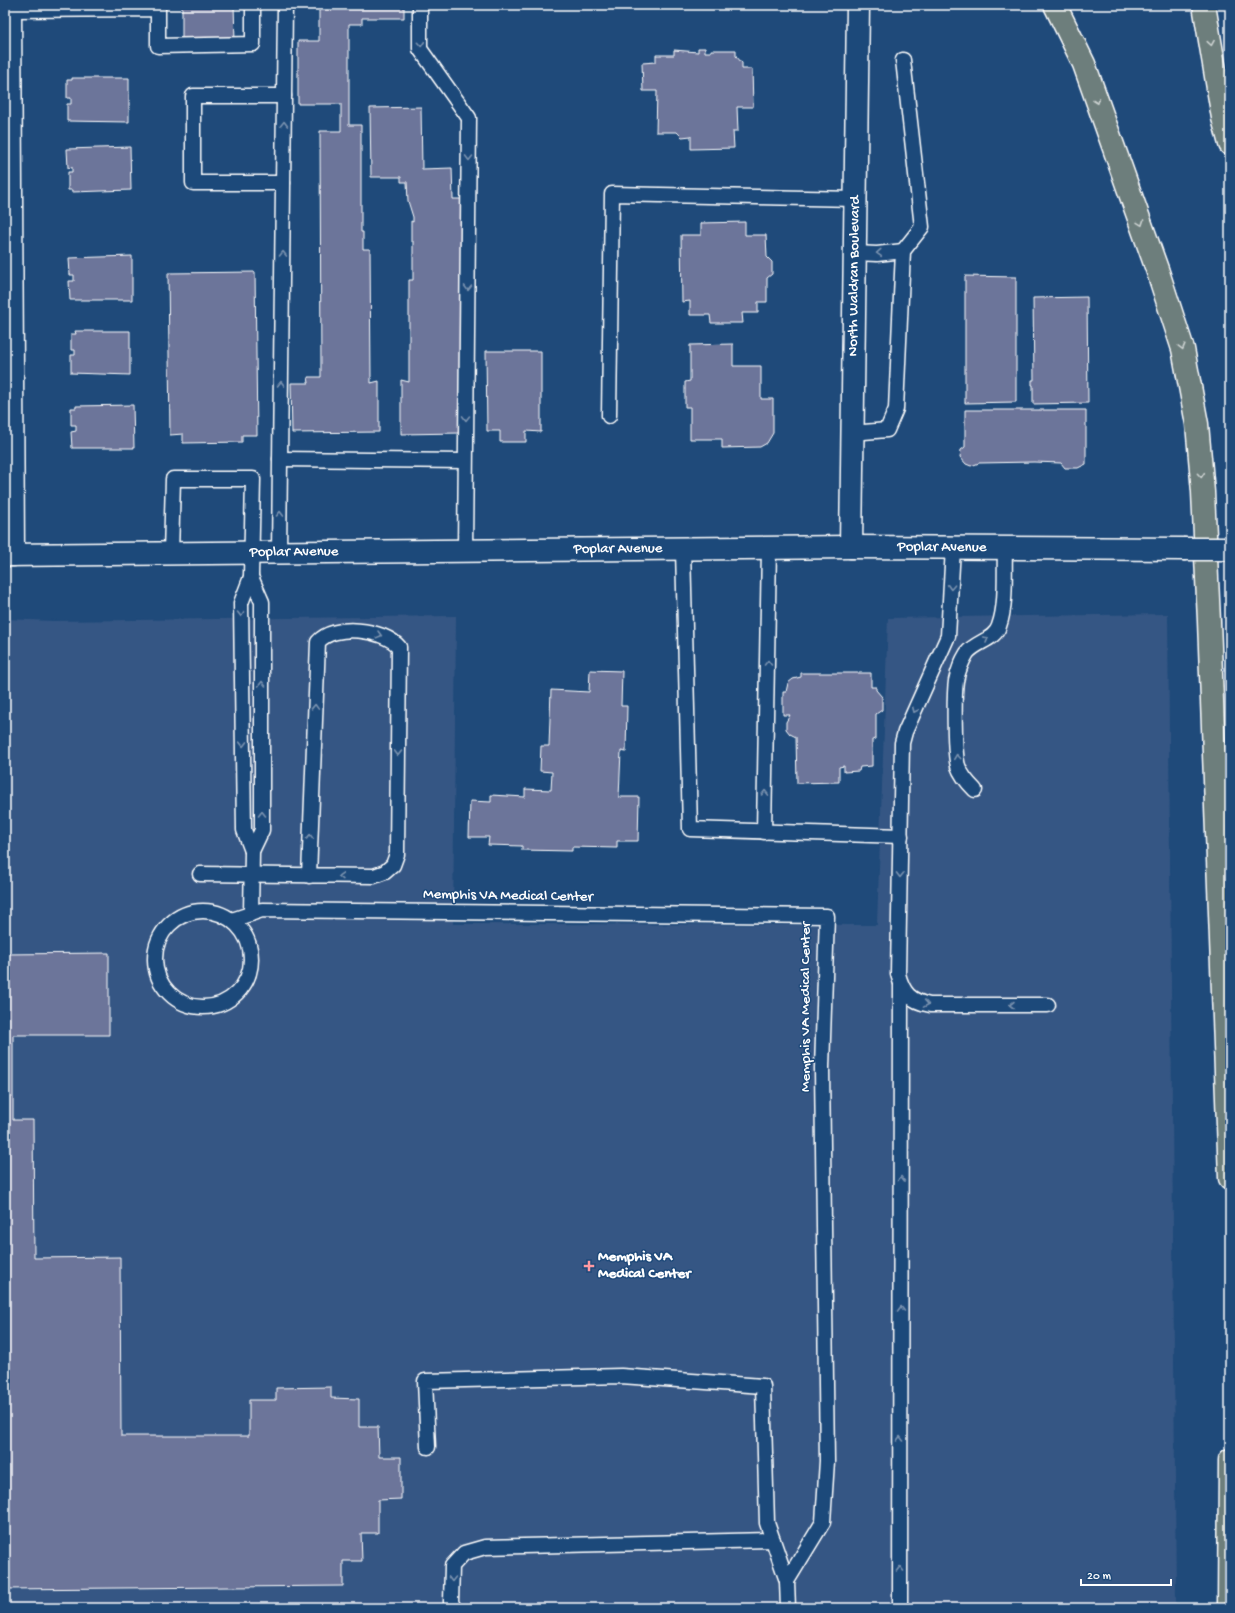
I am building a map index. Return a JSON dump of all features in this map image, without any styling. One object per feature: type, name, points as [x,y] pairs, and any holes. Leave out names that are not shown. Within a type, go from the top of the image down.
[{"type":"highway","points":[[1055,5],[1084,64],[1158,272],[1180,342],[1196,424],[1203,492],[1209,621],[1230,1178]]},
{"type":"highway","points":[[1073,5],[1084,64]]},
{"type":"highway","points":[[1204,5],[1223,118],[1230,144]]},
{"type":"highway","points":[[1229,1608],[1230,1460]]},
{"type":"main road","name":"North Waldran Boulevard","points":[[851,547],[858,5]]},
{"type":"main road","points":[[9,555],[8,253],[10,8]]},
{"type":"main road","name":"Poplar Avenue","points":[[9,555],[851,547],[1230,549]]},
{"type":"lane","points":[[10,8],[61,7],[158,9],[158,46],[254,44],[253,5]]},
{"type":"lane","points":[[279,553],[285,5]]},
{"type":"lane","points":[[420,5],[420,49],[469,118],[465,551]]},
{"type":"lane","points":[[852,433],[887,430],[896,409],[903,250],[922,227],[903,60]]},
{"type":"lane","points":[[283,183],[193,183],[192,96],[284,96]]},
{"type":"lane","points":[[609,416],[612,194],[856,199]]},
{"type":"lane","points":[[855,253],[877,254],[903,250]]},
{"type":"lane","points":[[280,459],[466,462]]},
{"type":"lane","points":[[172,554],[173,479],[253,479],[251,577],[241,603],[244,830],[252,851],[252,914]]},
{"type":"lane","points":[[764,832],[769,548]]},
{"type":"lane","points":[[900,1608],[901,985],[898,974],[902,743],[905,732],[948,636],[953,548]]},
{"type":"lane","points":[[975,790],[964,778],[958,765],[956,751],[956,681],[961,664],[968,651],[993,635],[999,629],[1002,616],[1005,548]]},
{"type":"lane","points":[[683,549],[690,829],[901,836]]},
{"type":"lane","points":[[251,577],[262,602],[262,830],[252,851]]},
{"type":"lane","points":[[200,874],[309,876],[374,876],[386,872],[393,865],[397,854],[399,647],[394,640],[382,634],[368,632],[333,632],[321,638],[318,642],[309,876]]},
{"type":"lane","points":[[202,910],[218,913],[232,920],[243,932],[250,946],[251,962],[247,978],[238,991],[226,1001],[210,1006],[194,1006],[179,1000],[167,991],[158,977],[155,962],[156,946],[162,932],[173,921],[187,913],[202,910]]},
{"type":"lane","name":"Memphis VA Medical Center","points":[[232,920],[262,910],[826,916],[822,1068],[827,1461],[823,1522],[787,1581]]},
{"type":"lane","points":[[901,985],[908,995],[916,1002],[930,1005],[1048,1005]]},
{"type":"lane","points":[[428,1447],[425,1381],[621,1376],[763,1386],[767,1523],[787,1581],[788,1608]]},
{"type":"lane","points":[[454,1608],[451,1602],[452,1566],[464,1554],[485,1547],[773,1540]]},
{"type":"shaded area","name":"Memphis VA Medical Center","points":[[1168,614],[1176,1608],[5,1608],[5,619],[53,621],[456,616],[453,924],[877,925],[888,618]]},
{"type":"building","points":[[182,5],[234,5],[235,42],[182,43]]},
{"type":"building","points":[[319,5],[404,5],[404,18],[362,18],[362,24],[349,24],[349,125],[361,125],[361,232],[363,232],[363,249],[370,249],[371,383],[379,381],[379,432],[292,433],[291,383],[309,383],[308,377],[321,377],[320,131],[341,131],[341,104],[298,104],[298,41],[319,41]]},
{"type":"building","points":[[698,48],[705,48],[705,52],[711,52],[711,50],[736,50],[736,56],[742,63],[742,69],[752,69],[753,107],[737,107],[738,131],[733,131],[734,148],[691,149],[691,136],[682,137],[677,132],[656,132],[657,91],[643,91],[642,63],[656,62],[656,55],[674,55],[674,50],[698,52]]},
{"type":"building","points":[[72,78],[129,78],[129,122],[67,121],[67,104],[71,104],[71,98],[67,98],[67,80],[72,80]]},
{"type":"building","points":[[421,107],[422,169],[452,168],[453,199],[463,199],[464,288],[460,294],[460,433],[401,434],[401,380],[409,382],[409,280],[413,280],[413,241],[411,241],[411,221],[413,222],[413,217],[408,201],[407,182],[401,182],[401,177],[371,177],[370,108]]},
{"type":"building","points":[[130,147],[131,190],[72,192],[72,190],[68,190],[68,172],[72,172],[72,167],[68,168],[67,149]]},
{"type":"building","points":[[745,222],[745,235],[766,235],[767,257],[772,262],[772,274],[767,278],[767,302],[758,302],[758,313],[742,313],[743,323],[711,323],[710,315],[690,315],[690,301],[682,302],[681,235],[701,235],[701,223]]},
{"type":"building","points":[[132,256],[132,300],[70,300],[69,281],[74,281],[74,275],[70,275],[69,258]]},
{"type":"building","points":[[255,272],[257,435],[242,435],[242,442],[183,443],[183,434],[170,435],[168,273]]},
{"type":"building","points":[[965,276],[1016,277],[1016,402],[965,403]]},
{"type":"building","points":[[1087,297],[1088,403],[1033,404],[1033,298]]},
{"type":"building","points":[[75,331],[130,331],[130,375],[71,373],[71,355],[75,355],[75,350],[71,350],[71,334],[76,334]]},
{"type":"building","points":[[733,344],[733,366],[761,366],[761,399],[773,399],[773,433],[767,443],[760,447],[722,448],[722,439],[690,439],[690,407],[685,407],[685,382],[690,381],[690,345]]},
{"type":"building","points":[[486,351],[541,351],[541,432],[526,431],[526,442],[500,442],[500,431],[487,431]]},
{"type":"building","points":[[133,405],[134,448],[72,448],[71,432],[76,431],[76,425],[71,425],[71,408],[76,408],[76,406]]},
{"type":"building","points":[[965,410],[1086,410],[1086,464],[1078,468],[1065,468],[1061,463],[979,463],[971,466],[966,464],[960,457],[961,450],[965,447]]},
{"type":"building","points":[[590,670],[622,671],[621,706],[627,706],[626,752],[621,751],[619,797],[639,797],[638,841],[617,841],[617,848],[572,847],[572,851],[522,850],[522,846],[488,845],[489,837],[469,837],[470,801],[491,802],[491,795],[525,797],[525,789],[551,790],[552,772],[540,771],[541,746],[549,746],[551,690],[589,692]]},
{"type":"building","points":[[801,673],[871,673],[871,687],[876,687],[876,690],[882,697],[882,710],[876,714],[876,739],[872,740],[872,766],[860,767],[859,771],[844,772],[844,766],[839,767],[839,782],[797,783],[796,737],[790,734],[786,729],[786,722],[790,715],[783,715],[783,692],[786,692],[788,683],[793,679],[801,677]]},
{"type":"building","points":[[109,953],[109,1035],[13,1035],[13,1120],[33,1120],[34,1258],[120,1257],[121,1436],[249,1436],[249,1400],[276,1400],[276,1388],[331,1387],[331,1398],[359,1399],[359,1427],[378,1427],[379,1457],[401,1457],[401,1499],[378,1500],[378,1533],[361,1533],[362,1561],[343,1561],[343,1586],[5,1589],[5,954]]},
{"type":"place","name":"Memphis VA Medical Center","points":[[589,1266]]}]
